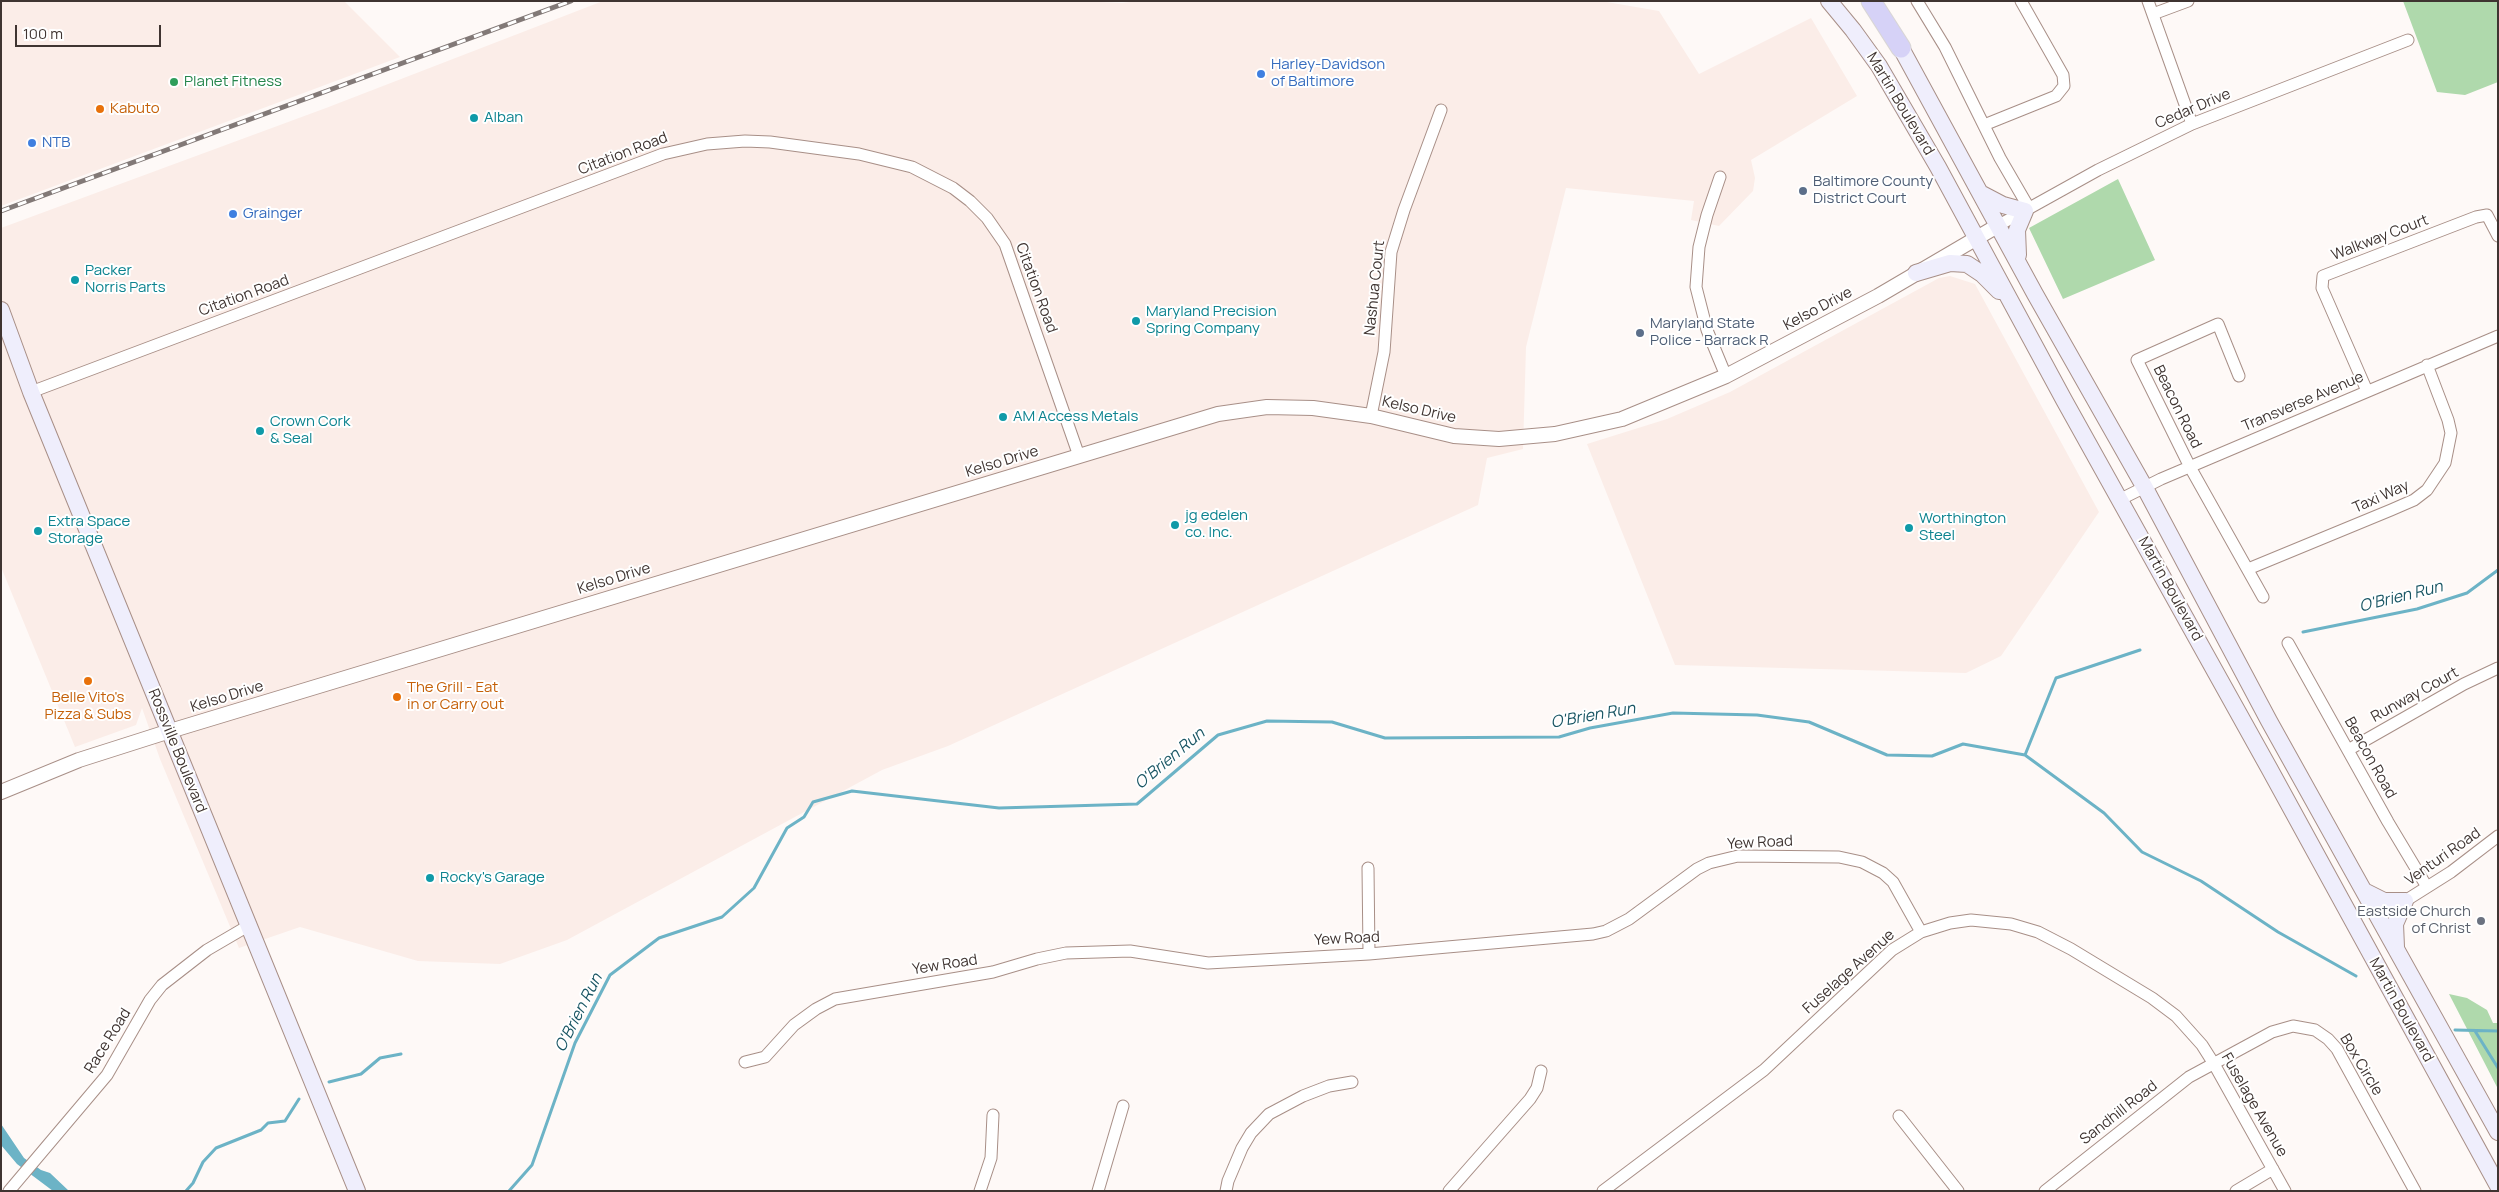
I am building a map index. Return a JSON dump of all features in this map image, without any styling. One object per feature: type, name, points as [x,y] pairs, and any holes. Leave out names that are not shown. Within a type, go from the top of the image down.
[{"type":"highway","points":[[1871,1],[1901,48]]},
{"type":"highway","points":[[1885,1],[1901,48]]},
{"type":"main road","name":"Martin Boulevard","points":[[1829,1],[1879,66],[1977,238],[2498,1186]]},
{"type":"main road","name":"Martin Boulevard","points":[[1901,48],[2145,488],[2269,721],[2498,1132]]},
{"type":"main road","points":[[1982,194],[2002,205],[2027,209],[2017,230],[2016,248],[2021,265]]},
{"type":"main road","points":[[1916,273],[1950,263],[1967,264],[1982,274],[2012,304]]},
{"type":"main road","name":"Rossville Boulevard","points":[[1,310],[31,392],[357,1191]]},
{"type":"main road","points":[[2364,890],[2384,901],[2405,901],[2395,924],[2397,951]]},
{"type":"street","points":[[1917,1],[1961,76],[2027,209]]},
{"type":"street","points":[[1984,125],[2056,96],[2064,86],[2063,75],[2021,1]]},
{"type":"street","points":[[2148,1],[2192,124]]},
{"type":"street","points":[[2152,14],[2188,1]]},
{"type":"street","name":"Cedar Drive","points":[[1999,225],[2098,170],[2192,124],[2408,40]]},
{"type":"street","name":"Nashua Court","points":[[1371,416],[1384,352],[1392,252],[1404,210],[1441,110]]},
{"type":"street","name":"Citation Road","points":[[31,392],[663,154],[707,144],[745,141],[770,142],[859,154],[912,167],[953,188],[987,218],[1004,244],[1079,456]]},
{"type":"street","points":[[1720,177],[1707,215],[1699,247],[1696,286],[1707,330],[1726,376]]},
{"type":"street","name":"Walkway Court","points":[[2367,391],[2322,288],[2323,276],[2476,217],[2487,216],[2498,236]]},
{"type":"street","name":"Kelso Drive","points":[[1,792],[79,760],[170,731],[1187,422],[1267,407],[1313,408],[1371,416],[1454,436],[1499,439],[1523,438],[1592,427],[1622,418],[1726,376],[1852,310],[1999,225]]},
{"type":"street","name":"Beacon Road","points":[[2239,376],[2218,324],[2137,360],[2190,467],[2263,597]]},
{"type":"street","name":"Transverse Avenue","points":[[2121,500],[2190,467],[2498,336]]},
{"type":"street","name":"Taxi Way","points":[[2248,569],[2414,500],[2427,490],[2445,462],[2451,442],[2451,433],[2427,365]]},
{"type":"street","name":"Beacon Road","points":[[2288,643],[2393,831],[2428,887]]},
{"type":"street","name":"Runway Court","points":[[2348,750],[2464,684],[2498,668]]},
{"type":"street","name":"Venturi Road","points":[[2405,901],[2451,872],[2498,836]]},
{"type":"street","name":"Yew Road","points":[[745,1062],[765,1056],[794,1025],[816,1009],[835,999],[993,972],[1066,953],[1130,951],[1208,963],[1370,954],[1578,937],[1606,931],[1629,919],[1688,874],[1709,863],[1738,856],[1839,857],[1862,862],[1883,873],[1893,882],[1921,932]]},
{"type":"street","points":[[1368,868],[1370,954]]},
{"type":"street","name":"Fuselage Avenue","points":[[1603,1191],[1764,1070],[1884,957],[1921,932],[1950,923],[1971,920],[2011,924],[2038,932],[2071,949],[2164,1006],[2189,1029],[2214,1064],[2285,1191]]},
{"type":"street","name":"Race Road","points":[[9,1191],[107,1075],[150,1000],[162,985],[207,950],[248,926]]},
{"type":"street","name":"Box Circle","points":[[2214,1064],[2281,1028],[2298,1026],[2323,1035],[2337,1049],[2415,1191]]},
{"type":"street","name":"Sandhill Road","points":[[2045,1191],[2165,1095],[2214,1064]]},
{"type":"street","points":[[1449,1191],[1530,1099],[1537,1088],[1541,1071]]},
{"type":"street","points":[[1226,1191],[1228,1181],[1242,1148],[1251,1133],[1269,1114],[1302,1096],[1330,1086],[1352,1082]]},
{"type":"street","points":[[1098,1191],[1123,1106]]},
{"type":"street","points":[[980,1191],[991,1158],[993,1115]]},
{"type":"street","points":[[1899,1116],[1958,1191]]},
{"type":"street","points":[[2236,1191],[2273,1169]]},
{"type":"shaded area","points":[[1,1],[344,1],[400,57],[1,206]]},
{"type":"shaded area","points":[[603,1],[1079,1],[1122,3],[1138,1],[1601,1],[1659,11],[1699,74],[1811,18],[1857,96],[1751,160],[1755,178],[1753,191],[1719,226],[1691,220],[1694,201],[1566,188],[1526,347],[1523,449],[1487,458],[1478,505],[948,746],[882,770],[567,940],[500,964],[418,961],[300,927],[239,948],[160,759],[142,708],[136,725],[75,747],[1,567],[1,228],[326,108]]},
{"type":"shaded area","points":[[1950,276],[1975,284],[2099,512],[2001,656],[1966,673],[1675,665],[1587,444],[1667,419],[1730,392],[1939,278]]},
{"type":"green space","points":[[2403,1],[2498,1],[2498,82],[2465,95],[2437,92]]},
{"type":"green space","points":[[2118,179],[2155,260],[2063,299],[2029,228]]},
{"type":"green space","points":[[2449,994],[2467,998],[2487,1010],[2493,1023],[2498,1023],[2498,1089]]},
{"type":"water","points":[[1,1124],[24,1158],[41,1170],[50,1173],[69,1191],[53,1191],[17,1164],[1,1145]]},
{"type":"waterway","name":"O'Brien Run","points":[[2303,632],[2417,609],[2467,593],[2498,570]]},
{"type":"waterway","name":"O'Brien Run","points":[[509,1191],[532,1165],[575,1043],[610,975],[659,938],[722,917],[754,888],[787,828],[804,817],[813,802],[852,791],[999,808],[1137,804],[1218,735],[1267,721],[1332,722],[1385,738],[1559,737],[1590,728],[1673,713],[1757,715],[1809,722],[1887,755],[1932,756],[1963,744],[2025,755],[2056,678],[2140,650]]},
{"type":"waterway","points":[[2025,755],[2104,813],[2142,852],[2201,881],[2278,932],[2356,976]]},
{"type":"waterway","points":[[2455,1030],[2498,1031]]},
{"type":"waterway","points":[[2475,1031],[2498,1068]]},
{"type":"waterway","points":[[329,1082],[361,1074],[380,1058],[401,1054]]},
{"type":"waterway","points":[[186,1191],[193,1183],[203,1162],[216,1148],[261,1130],[268,1123],[285,1121],[299,1099]]},
{"type":"railway","points":[[1,211],[571,1]]},
{"type":"place","name":"Harley-Davidson of Baltimore","points":[[1261,74]]},
{"type":"place","name":"Planet Fitness","points":[[174,82]]},
{"type":"place","name":"Kabuto","points":[[100,109]]},
{"type":"place","name":"Alban","points":[[474,118]]},
{"type":"place","name":"NTB","points":[[32,143]]},
{"type":"place","name":"Baltimore County District Court","points":[[1803,191]]},
{"type":"place","name":"Grainger","points":[[233,214]]},
{"type":"place","name":"Packer Norris Parts","points":[[75,280]]},
{"type":"place","name":"Maryland Precision Spring Company","points":[[1136,321]]},
{"type":"place","name":"Maryland State Police - Barrack R","points":[[1640,333]]},
{"type":"place","name":"AM Access Metals","points":[[1003,417]]},
{"type":"place","name":"Crown Cork & Seal","points":[[260,431]]},
{"type":"place","name":"jg edelen co. Inc.","points":[[1175,525]]},
{"type":"place","name":"Worthington Steel","points":[[1909,528]]},
{"type":"place","name":"Extra Space Storage","points":[[38,531]]},
{"type":"place","name":"Belle Vito's Pizza & Subs","points":[[88,681]]},
{"type":"place","name":"The Grill - Eat in or Carry out","points":[[397,697]]},
{"type":"place","name":"Rocky's Garage","points":[[430,878]]},
{"type":"place","name":"Eastside Church of Christ","points":[[2481,921]]}]
